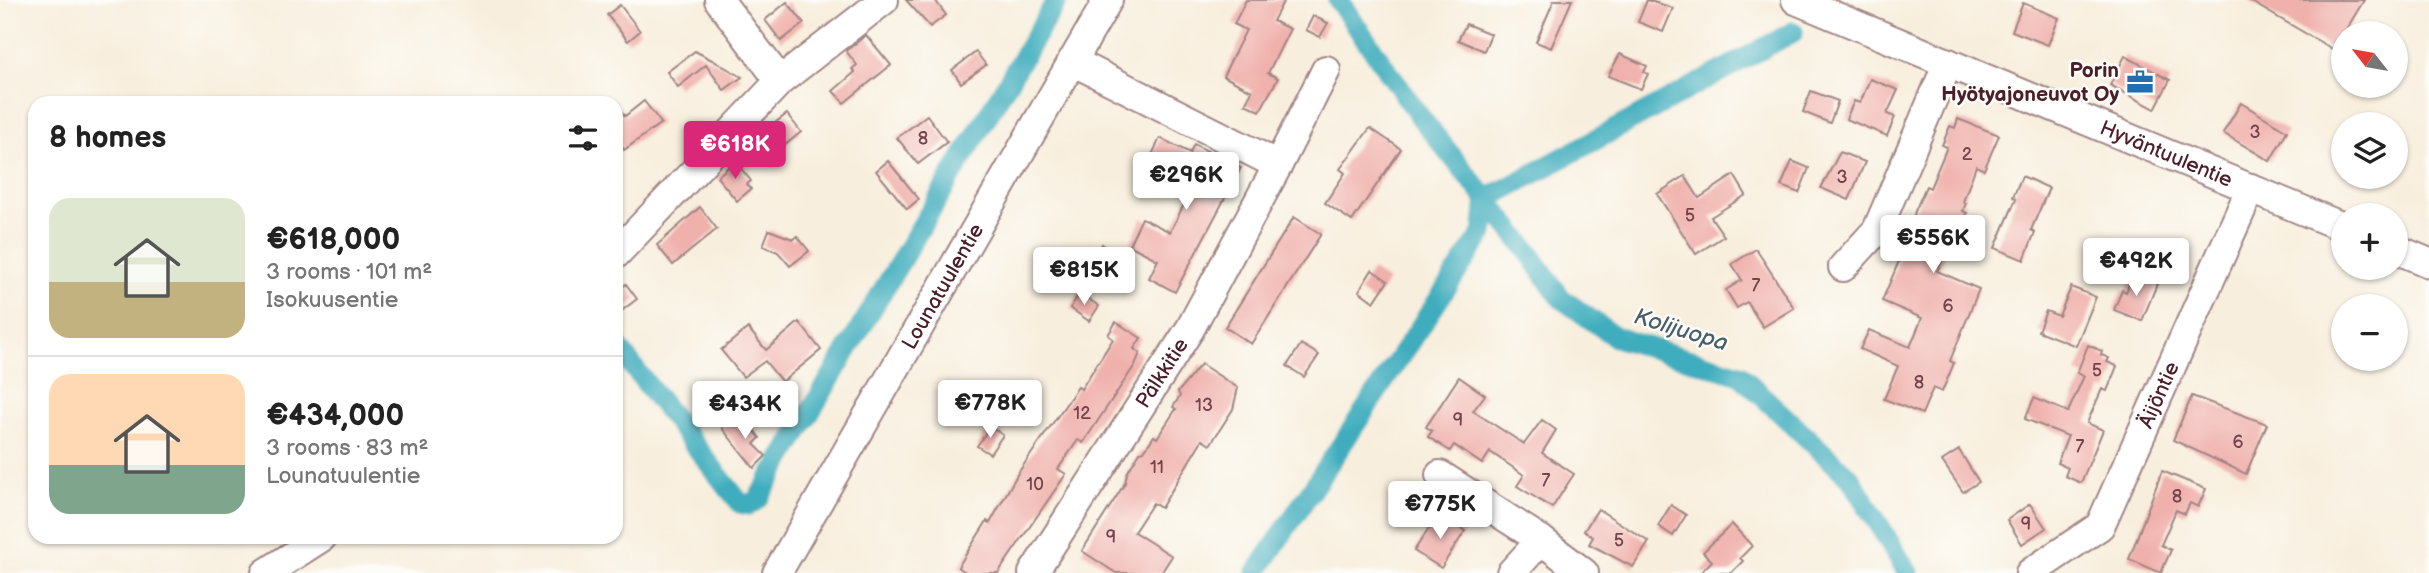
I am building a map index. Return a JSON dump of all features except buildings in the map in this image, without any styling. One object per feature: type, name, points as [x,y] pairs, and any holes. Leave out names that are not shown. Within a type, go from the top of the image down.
[{"type":"street","points":[[719,0],[780,81]]},
{"type":"street","points":[[623,247],[780,81],[884,0]]},
{"type":"street","name":"Lounatuulentie","points":[[777,573],[1108,0]]},
{"type":"street","name":"Hyväntuulentie","points":[[1796,0],[2331,222]]},
{"type":"street","points":[[1072,61],[1278,165]]},
{"type":"street","points":[[1843,267],[1877,230],[1948,63]]},
{"type":"street","name":"Pälkkitie","points":[[1033,573],[1190,330],[1326,70]]},
{"type":"street","name":"Äijöntie","points":[[2030,573],[2100,526],[2251,188]]},
{"type":"street","points":[[2408,254],[2429,263]]},
{"type":"street","points":[[1440,475],[1541,541],[1584,573]]},
{"type":"street","points":[[1511,573],[1541,541]]},
{"type":"street","points":[[266,573],[311,544]]},
{"type":"waterway","points":[[623,354],[740,503],[749,505],[758,499],[1057,0]]},
{"type":"waterway","name":"Kolijuopa","points":[[1338,0],[1421,118],[1525,247],[1561,298],[1615,337],[1740,375],[1851,479],[1908,573]]},
{"type":"waterway","points":[[1256,573],[1483,233],[1487,199],[1793,32]]},
{"type":"place","name":"Porin Hyötyajoneuvot Oy","points":[[2140,82]]}]
